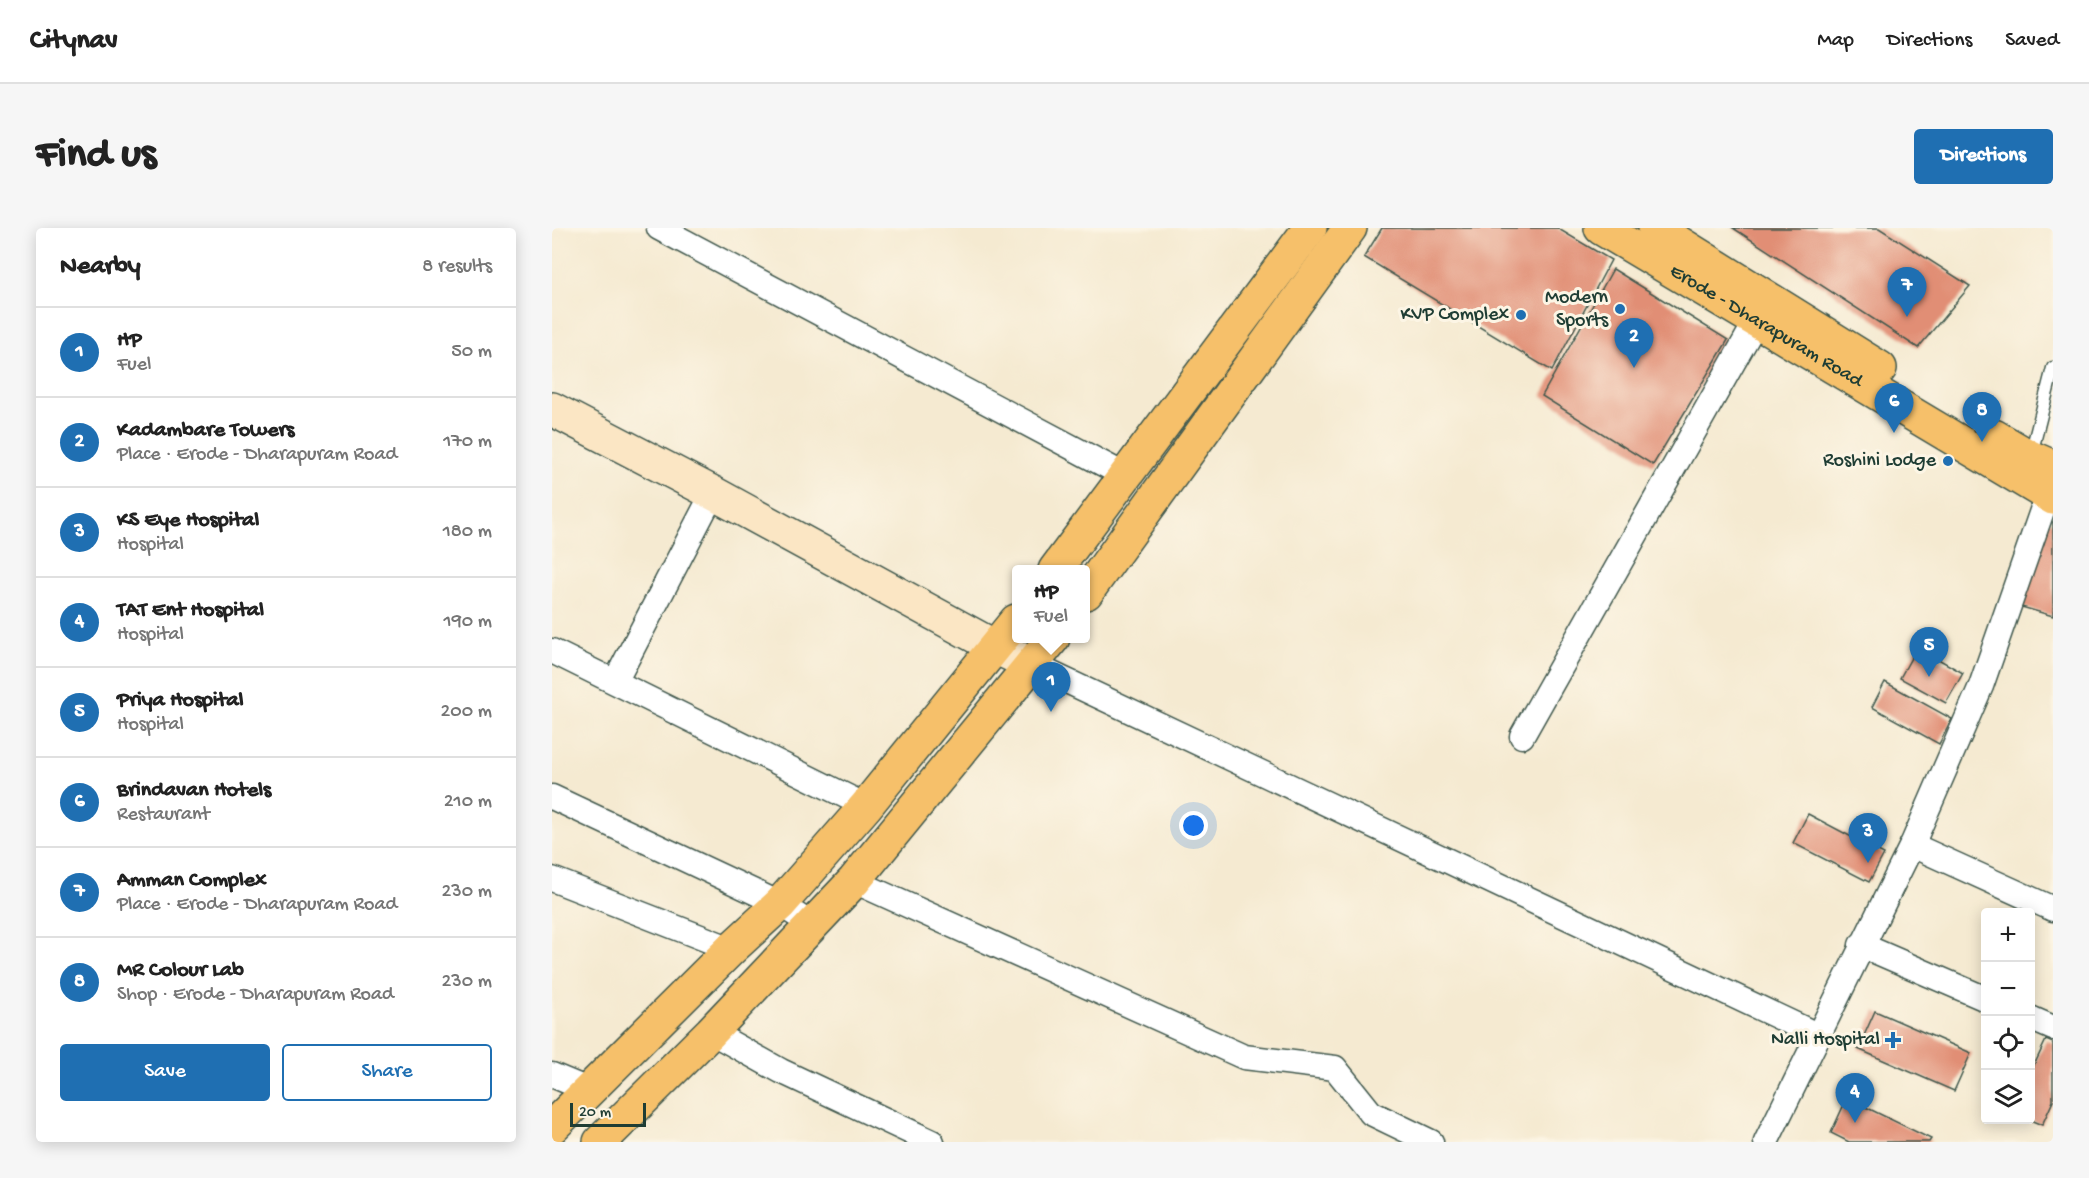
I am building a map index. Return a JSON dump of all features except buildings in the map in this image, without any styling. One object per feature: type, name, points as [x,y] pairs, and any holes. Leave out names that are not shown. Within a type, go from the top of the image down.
[{"type":"main road","points":[[1059,565],[1310,228]]},
{"type":"main road","points":[[1090,587],[1350,228]]},
{"type":"main road","name":"Erode - Dharapuram Road","points":[[1601,228],[1757,320],[2048,479]]},
{"type":"main road","name":"Erode - Dharapuram Road","points":[[1655,228],[2048,479]]},
{"type":"main road","points":[[552,409],[713,493],[997,648],[1034,665]]},
{"type":"main road","points":[[552,1127],[731,949],[780,904],[866,806],[1012,628]]},
{"type":"main road","points":[[600,1142],[711,1032],[854,881],[1050,643]]},
{"type":"street","points":[[659,228],[1124,475]]},
{"type":"street","points":[[1522,736],[1757,320]]},
{"type":"street","points":[[1766,1142],[1912,845],[1981,686],[2048,479]]},
{"type":"street","points":[[616,680],[713,493]]},
{"type":"street","points":[[552,651],[616,680],[866,806]]},
{"type":"street","points":[[1034,665],[1819,1036]]},
{"type":"street","points":[[552,797],[780,904],[812,925]]},
{"type":"street","points":[[1912,845],[2053,909]]},
{"type":"street","points":[[552,879],[731,949]]},
{"type":"street","points":[[854,881],[1244,1057],[1335,1068],[1371,1113],[1431,1142]]},
{"type":"street","points":[[1861,945],[1981,997]]},
{"type":"street","points":[[2035,1020],[2053,1028]]},
{"type":"street","points":[[711,1032],[781,1071],[932,1142]]},
{"type":"street","points":[[552,1075],[588,1090]]},
{"type":"lane","points":[[2048,479],[2053,368]]},
{"type":"place","name":"Modern Sports","points":[[1620,309]]},
{"type":"place","name":"KVP Complex","points":[[1521,315]]},
{"type":"place","name":"Amman Complex","points":[[1907,317]]},
{"type":"place","name":"Kadambare Towers","points":[[1634,368]]},
{"type":"place","name":"Brindavan Hotels","points":[[1894,433]]},
{"type":"place","name":"MR Colour Lab","points":[[1982,442]]},
{"type":"place","name":"Roshini Lodge","points":[[1948,461]]},
{"type":"place","name":"Priya Hospital","points":[[1929,677]]},
{"type":"place","name":"HP","points":[[1051,712]]},
{"type":"place","name":"KS Eye Hospital","points":[[1868,863]]},
{"type":"place","name":"Nalli Hospital","points":[[1893,1040]]},
{"type":"place","name":"TAT Ent Hospital","points":[[1855,1123]]}]
